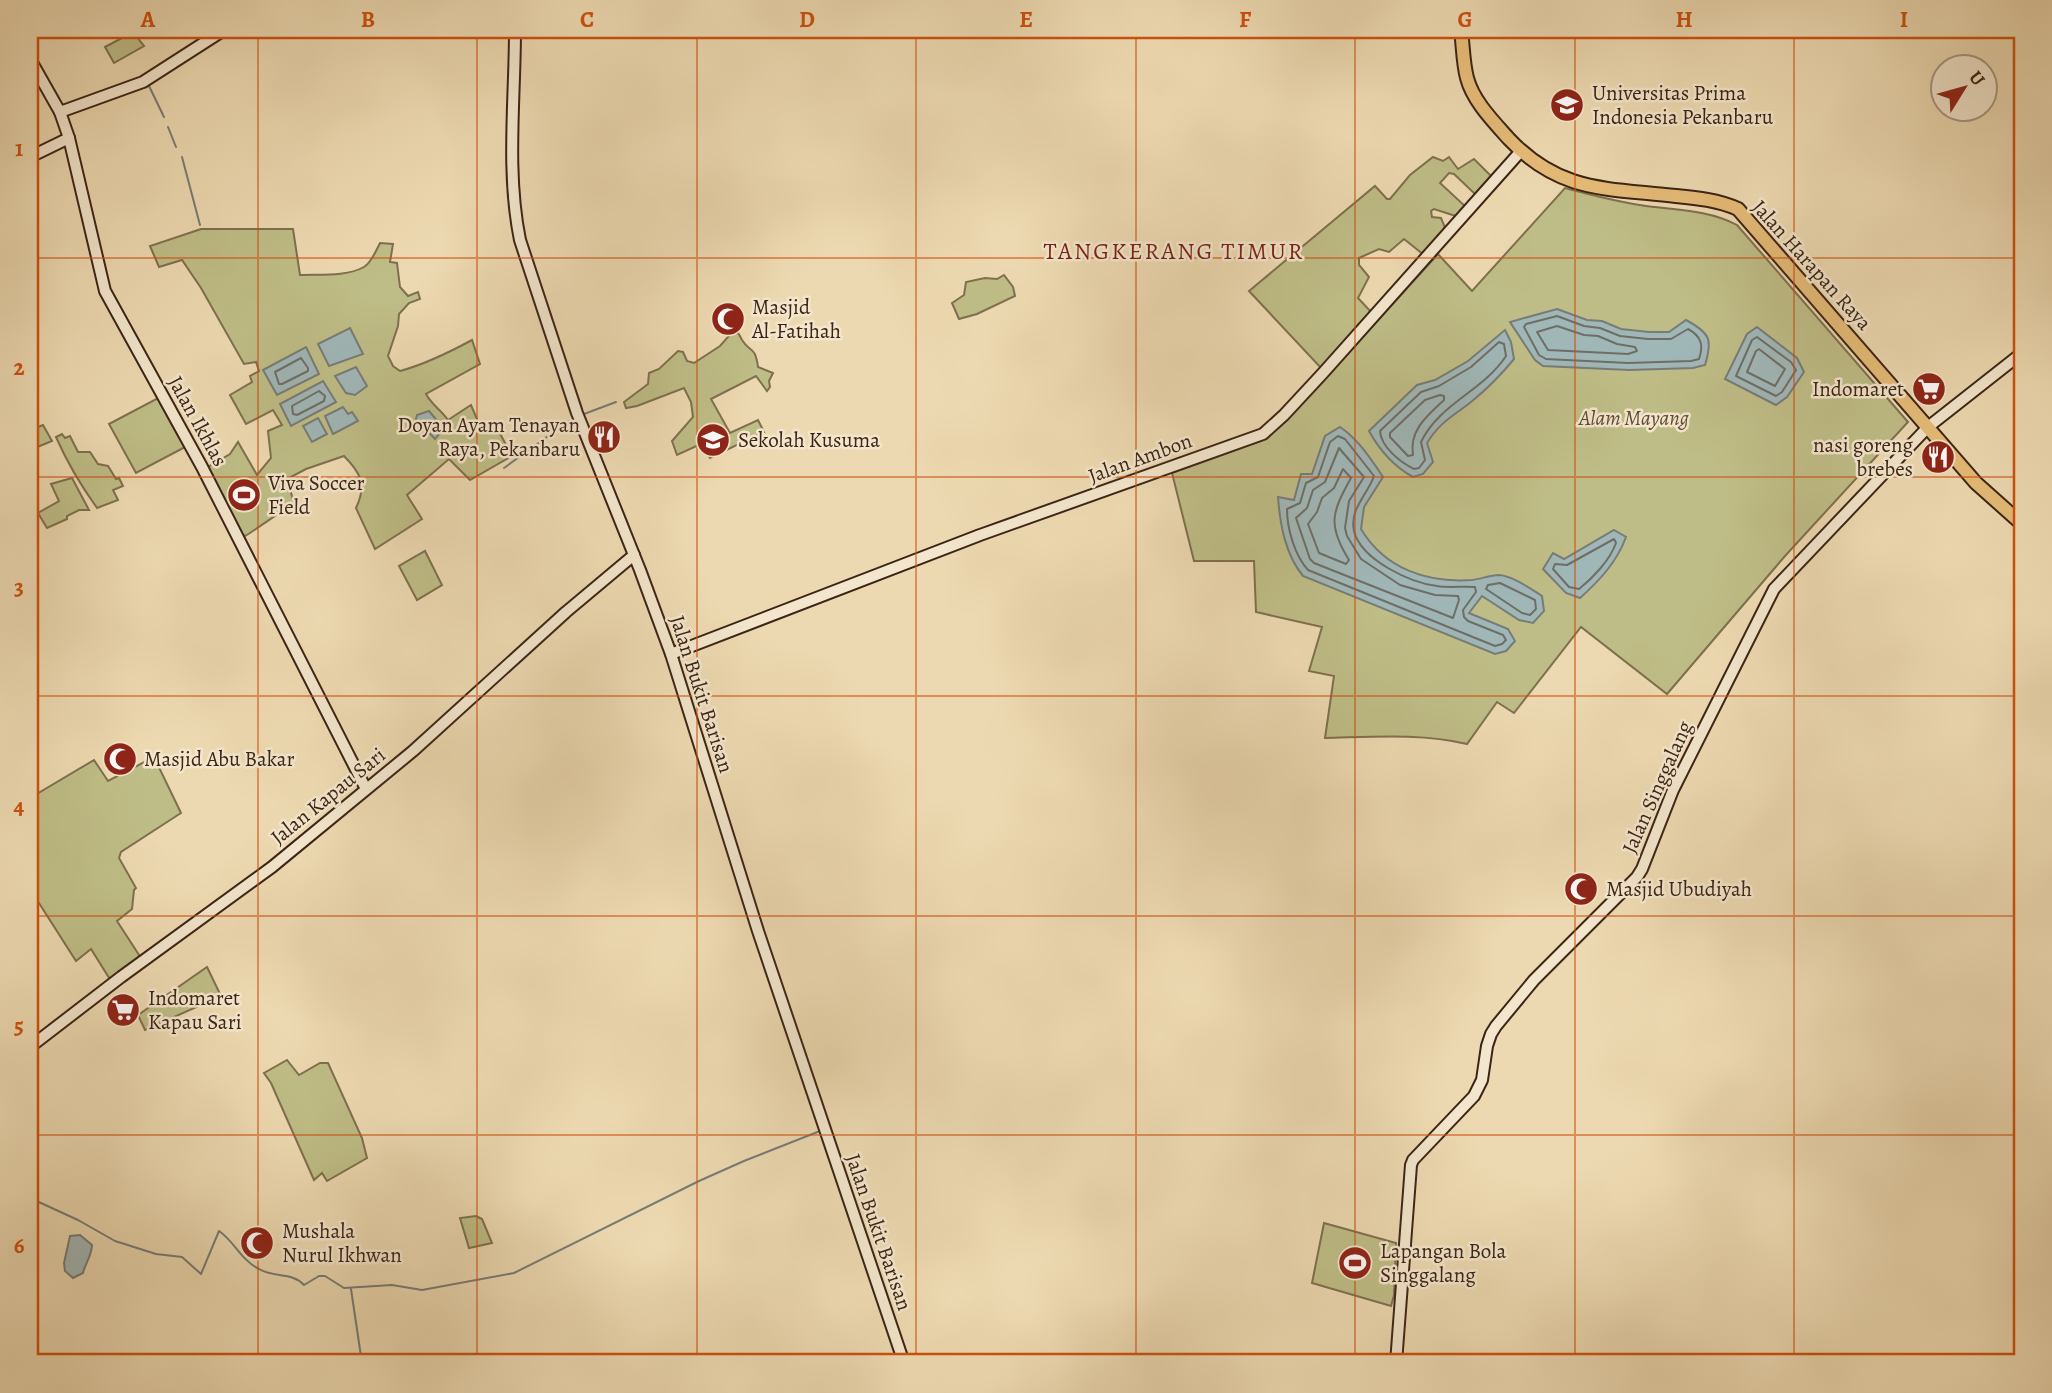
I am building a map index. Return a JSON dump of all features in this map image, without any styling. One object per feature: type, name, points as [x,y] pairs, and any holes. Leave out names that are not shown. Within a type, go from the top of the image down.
[{"type":"main road","points":[[60,112],[143,82],[224,30]]},
{"type":"main road","name":"Jalan Bukit Barisan","points":[[515,30],[512,159],[515,218],[520,240],[577,413],[671,654],[758,931],[904,1363]]},
{"type":"main road","name":"Jalan Harapan Raya","points":[[1461,30],[1466,77],[1473,92],[1482,107],[1521,152],[1551,174],[1590,187],[1705,199],[1738,209],[1982,490],[2022,524]]},
{"type":"main road","name":"Jalan Ikhlas","points":[[30,59],[60,112],[69,138],[105,291],[202,467],[366,789]]},
{"type":"main road","points":[[30,157],[69,138]]},
{"type":"main road","name":"Jalan Ambon","points":[[671,654],[980,535],[1263,434],[1307,390],[1521,152]]},
{"type":"main road","name":"Jalan Singgalang","points":[[1396,1363],[1408,1182],[1413,1160],[1474,1096],[1482,1080],[1487,1046],[1496,1026],[1534,980],[1637,877],[1673,790],[1774,589],[1928,428],[2022,353]]},
{"type":"main road","name":"Jalan Kapau Sari","points":[[31,1042],[261,876],[413,751],[566,612],[634,555]]},
{"type":"green space","points":[[133,32],[144,46],[114,63],[105,47]]},
{"type":"green space","points":[[1433,157],[1443,161],[1449,157],[1458,169],[1474,159],[1494,179],[1476,195],[1454,174],[1449,173],[1440,183],[1467,208],[1459,217],[1434,209],[1431,211],[1432,217],[1441,218],[1446,230],[1424,255],[1404,239],[1389,252],[1379,249],[1359,258],[1359,265],[1369,277],[1358,298],[1373,314],[1322,369],[1249,291],[1375,186],[1390,199],[1410,175]]},
{"type":"green space","name":"Alam Mayang","points":[[1565,188],[1646,206],[1704,213],[1737,225],[1908,422],[1785,556],[1667,694],[1581,627],[1514,713],[1497,702],[1467,744],[1414,737],[1325,738],[1334,676],[1309,671],[1322,627],[1256,612],[1254,561],[1194,561],[1172,473],[1261,441],[1313,392],[1438,254],[1472,291]]},
{"type":"green space","points":[[201,229],[293,229],[300,275],[341,274],[357,270],[369,263],[380,243],[393,244],[390,262],[397,263],[400,287],[408,296],[418,292],[420,299],[409,303],[399,314],[388,356],[393,366],[400,371],[410,368],[472,340],[480,364],[426,394],[448,420],[471,405],[482,431],[496,426],[512,456],[470,480],[449,459],[407,495],[422,519],[375,549],[356,508],[361,493],[361,480],[344,456],[306,469],[287,479],[294,503],[250,533],[242,535],[208,467],[230,454],[238,442],[257,475],[271,458],[268,431],[282,425],[273,410],[246,424],[230,395],[252,382],[250,376],[259,371],[256,362],[244,364],[182,260],[159,267],[150,246]]},
{"type":"green space","points":[[1004,275],[1013,287],[1015,296],[977,314],[959,319],[952,303],[964,295],[966,282],[985,278],[997,279]]},
{"type":"green space","points":[[735,329],[754,352],[758,367],[773,373],[769,381],[770,387],[767,391],[756,376],[711,399],[730,433],[758,420],[764,432],[710,458],[703,443],[677,455],[672,441],[693,417],[691,402],[684,388],[637,406],[626,408],[624,402],[648,384],[649,373],[659,369],[678,351],[683,352],[687,361],[694,363],[720,346]]},
{"type":"green space","points":[[160,397],[187,446],[136,473],[109,424]]},
{"type":"green space","points":[[43,425],[52,441],[30,450],[30,430]]},
{"type":"green space","points":[[62,434],[65,438],[70,436],[78,452],[90,452],[98,464],[108,466],[116,479],[119,478],[123,486],[113,490],[118,500],[97,508],[60,446],[56,437]]},
{"type":"green space","points":[[72,478],[89,510],[79,510],[47,528],[38,513],[59,501],[51,484]]},
{"type":"green space","points":[[425,551],[442,585],[417,600],[399,566]]},
{"type":"green space","points":[[154,757],[181,813],[121,852],[119,858],[136,888],[132,909],[117,921],[141,958],[111,981],[91,949],[76,961],[30,889],[30,798],[94,760],[108,781]]},
{"type":"green space","points":[[207,967],[221,996],[145,1030],[138,1015]]},
{"type":"green space","points":[[287,1060],[299,1075],[320,1063],[328,1063],[362,1138],[367,1158],[327,1181],[322,1173],[314,1180],[271,1083],[264,1073]]},
{"type":"green space","points":[[476,1216],[482,1219],[492,1243],[469,1248],[460,1218]]},
{"type":"green space","name":"Lapangan Bola Singgalang","points":[[1324,1223],[1396,1243],[1394,1295],[1391,1306],[1312,1283]]},
{"type":"water","points":[[1557,309],[1621,329],[1649,332],[1669,332],[1686,320],[1708,338],[1709,349],[1705,365],[1693,368],[1629,370],[1543,366],[1535,360],[1510,322]]},
{"type":"water","points":[[1757,327],[1797,358],[1804,372],[1787,397],[1776,405],[1725,379],[1747,334]]},
{"type":"water","points":[[350,328],[363,354],[329,366],[318,344]]},
{"type":"water","points":[[1505,330],[1511,342],[1514,359],[1488,387],[1447,420],[1432,436],[1427,443],[1433,462],[1423,474],[1413,477],[1399,468],[1382,451],[1369,431],[1417,385],[1435,380],[1468,361]]},
{"type":"water","points":[[306,347],[319,374],[277,395],[263,370]]},
{"type":"water","points":[[356,367],[367,386],[355,395],[346,393],[335,376]]},
{"type":"water","points":[[323,381],[336,402],[291,426],[280,404]]},
{"type":"water","points":[[343,407],[348,414],[352,412],[358,421],[333,434],[325,416]]},
{"type":"water","points":[[429,411],[446,431],[435,439],[416,419],[417,415]]},
{"type":"water","points":[[318,418],[327,434],[312,442],[303,426]]},
{"type":"water","points":[[1340,427],[1358,443],[1383,477],[1364,507],[1361,529],[1382,554],[1395,564],[1423,576],[1472,580],[1504,576],[1522,583],[1542,596],[1544,611],[1533,623],[1519,620],[1482,596],[1469,613],[1508,629],[1515,641],[1506,651],[1495,654],[1303,576],[1292,558],[1285,538],[1278,497],[1294,500],[1301,474],[1312,474],[1325,436]]},
{"type":"water","points":[[1614,530],[1626,537],[1618,555],[1607,571],[1580,598],[1566,593],[1543,569],[1553,553],[1564,559]]},
{"type":"water","points":[[80,1235],[92,1245],[92,1249],[83,1273],[73,1278],[65,1271],[64,1263],[70,1236]]},
{"type":"waterway","points":[[149,86],[164,117]]},
{"type":"waterway","points":[[168,127],[176,147]]},
{"type":"waterway","points":[[182,157],[200,225]]},
{"type":"waterway","points":[[584,414],[616,402]]},
{"type":"waterway","points":[[504,468],[569,421]]},
{"type":"waterway","points":[[30,1198],[115,1241],[156,1254],[182,1257],[201,1274],[219,1231],[253,1265],[265,1272],[294,1278],[304,1285],[319,1276],[325,1276],[344,1288],[392,1285],[422,1290],[514,1273],[699,1181],[820,1131]]},
{"type":"waterway","points":[[351,1289],[362,1363]]},
{"type":"place","name":"Universitas Prima Indonesia Pekanbaru","points":[[1567,105]]},
{"type":"place","name":"Masjid Al-Fatihah","points":[[728,319]]},
{"type":"place","name":"Indomaret","points":[[1929,389]]},
{"type":"place","name":"Doyan Ayam Tenayan Raya, Pekanbaru","points":[[604,437]]},
{"type":"place","name":"Sekolah Kusuma","points":[[713,440]]},
{"type":"place","name":"nasi goreng brebes","points":[[1938,457]]},
{"type":"place","name":"Viva Soccer Field","points":[[244,495]]},
{"type":"place","name":"Masjid Abu Bakar","points":[[120,759]]},
{"type":"place","name":"Masjid Ubudiyah","points":[[1581,889]]},
{"type":"place","name":"Indomaret Kapau Sari","points":[[123,1010]]},
{"type":"place","name":"Mushala Nurul Ikhwan","points":[[257,1243]]},
{"type":"place","name":"Lapangan Bola Singgalang","points":[[1355,1263]]},
{"type":"district","name":"TANGKERANG TIMUR","points":[[1174,251]]}]
